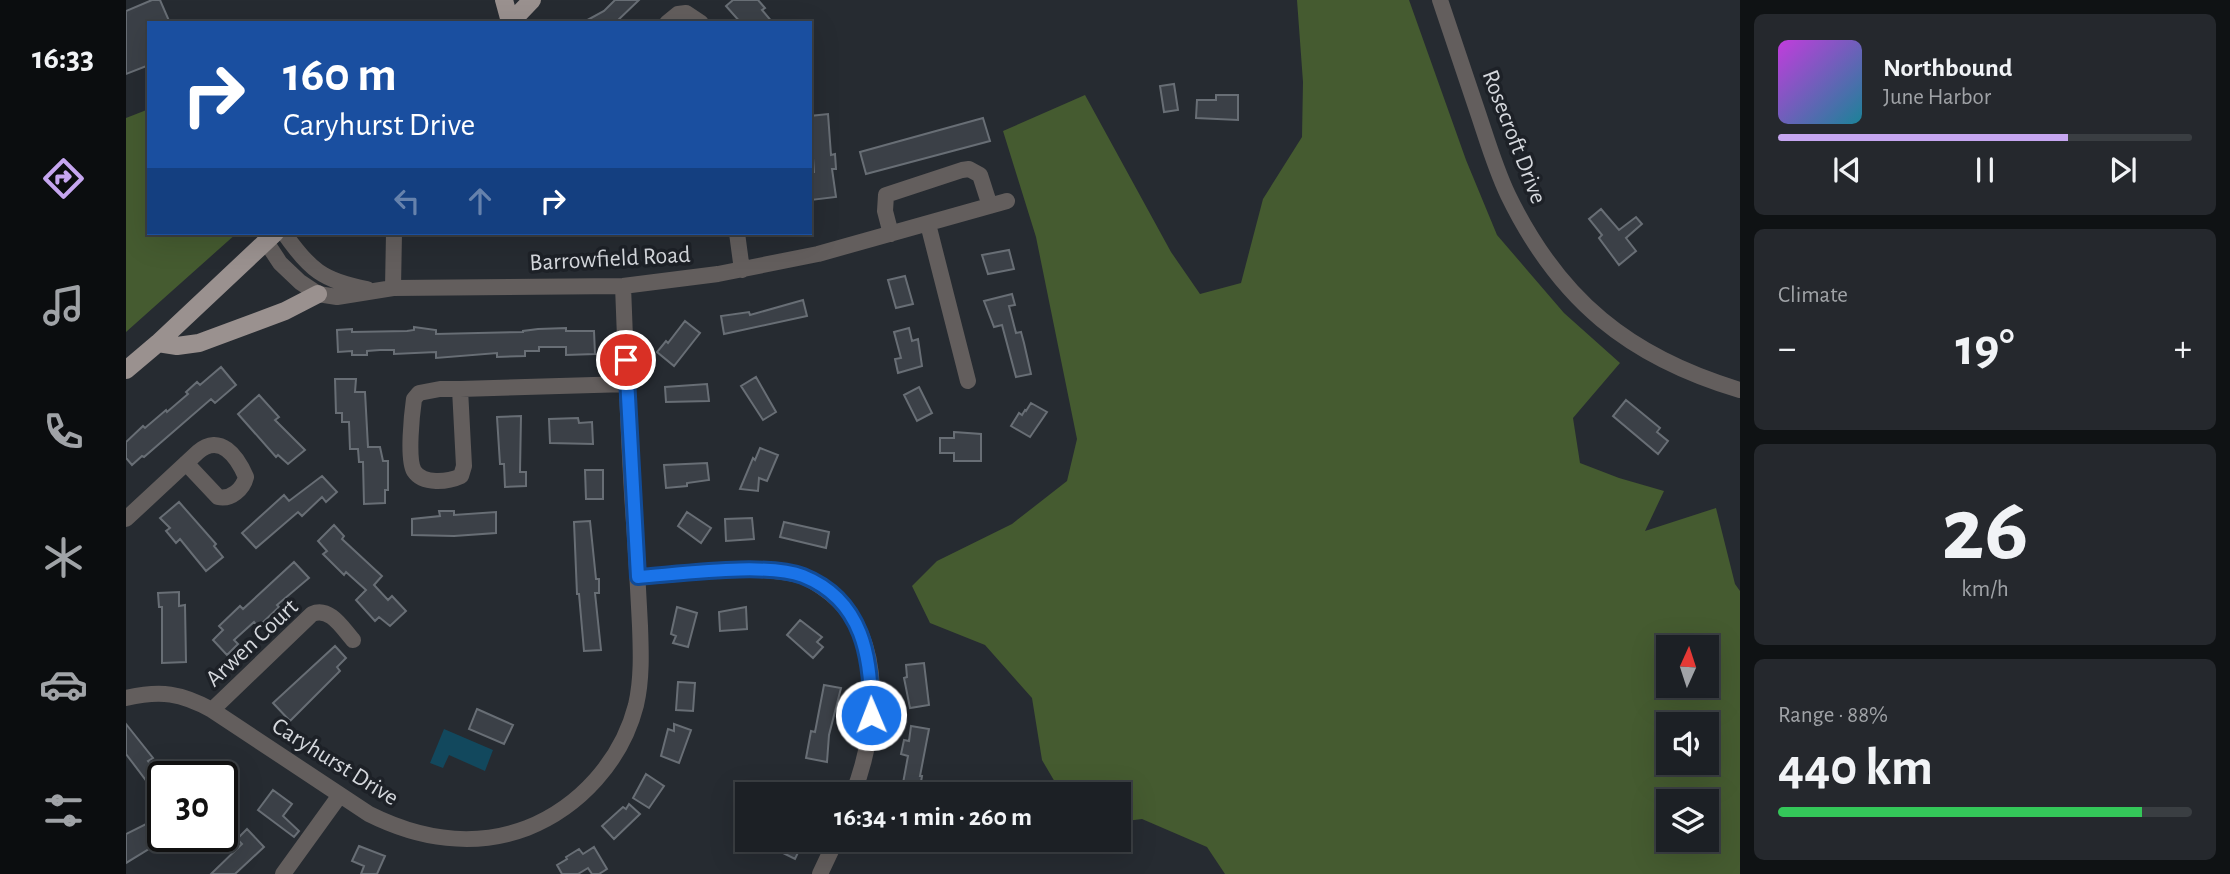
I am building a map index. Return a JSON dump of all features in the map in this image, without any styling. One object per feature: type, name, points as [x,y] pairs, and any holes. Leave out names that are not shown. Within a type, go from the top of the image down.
[{"type":"main road","points":[[504,0],[510,21]]},
{"type":"main road","points":[[511,21],[532,0]]},
{"type":"main road","points":[[126,370],[159,343],[270,237]]},
{"type":"main road","points":[[159,343],[177,346],[199,343],[285,311],[318,295]]},
{"type":"street","name":"Rosecroft Drive","points":[[1440,0],[1500,176],[1543,255],[1583,303],[1617,333],[1671,365],[1740,390]]},
{"type":"street","points":[[670,21],[680,13],[695,18]]},
{"type":"street","points":[[891,234],[885,211],[886,195],[962,170],[969,169],[980,175],[990,206]]},
{"type":"street","name":"Barrowfield Road","points":[[318,295],[337,297],[393,288],[622,286],[741,270],[818,254],[1007,201]]},
{"type":"street","points":[[928,224],[968,381]]},
{"type":"street","name":"Barrowfield Road","points":[[285,235],[305,263],[341,285],[373,290]]},
{"type":"street","points":[[393,288],[394,235]]},
{"type":"street","points":[[737,235],[741,270]]},
{"type":"street","points":[[270,237],[289,272],[318,295]]},
{"type":"street","name":"Caryhurst Drive","points":[[126,698],[155,694],[191,699],[212,710],[369,814],[391,825],[435,838],[496,837],[537,824],[559,812],[584,792],[603,772],[619,747],[636,702],[640,668],[638,577],[622,286]]},
{"type":"street","points":[[460,388],[464,466],[461,476],[452,480],[427,480],[419,477],[412,466],[414,398],[419,393],[460,388],[628,384]]},
{"type":"street","points":[[126,519],[186,463],[204,447],[212,443],[220,444],[242,468],[246,477],[244,483],[232,495],[218,497],[186,463]]},
{"type":"street","points":[[638,577],[774,570],[803,576],[836,598],[855,621],[863,636],[871,691],[868,738],[856,782]]},
{"type":"street","name":"Arwen Court","points":[[212,710],[313,614],[327,613],[353,640]]},
{"type":"street","points":[[283,874],[340,794]]},
{"type":"street","points":[[820,874],[830,852]]},
{"type":"green space","points":[[1297,0],[1409,0],[1466,160],[1497,235],[1564,313],[1620,363],[1573,418],[1580,463],[1664,491],[1645,531],[1716,508],[1735,584],[1740,591],[1740,874],[1225,874],[1207,847],[1142,819],[1131,820],[1131,782],[1055,782],[1042,760],[1032,698],[985,645],[930,623],[912,586],[937,561],[1012,524],[1067,481],[1077,439],[1036,237],[1003,131],[1085,95],[1171,252],[1200,294],[1241,283],[1263,199],[1302,137],[1303,82]]},
{"type":"green space","points":[[147,110],[147,235],[235,235],[126,332],[126,118]]},
{"type":"water","points":[[444,729],[493,750],[485,771],[449,755],[443,768],[430,763]]},
{"type":"building","points":[[152,0],[160,0],[169,21],[147,21],[147,66],[126,74],[126,11]]},
{"type":"building","points":[[615,0],[639,0],[617,21],[586,21],[604,11]]},
{"type":"building","points":[[733,0],[758,0],[771,21],[739,21],[726,6]]},
{"type":"building","points":[[1174,84],[1178,110],[1164,112],[1160,86]]},
{"type":"building","points":[[1216,95],[1238,95],[1238,120],[1196,118],[1197,100],[1216,100]]},
{"type":"building","points":[[828,114],[831,155],[835,154],[836,169],[832,169],[836,197],[812,200],[812,116]]},
{"type":"building","points":[[983,118],[990,141],[866,174],[860,152]]},
{"type":"building","points":[[1601,209],[1619,230],[1636,217],[1642,224],[1626,238],[1636,251],[1619,265],[1599,238],[1602,235],[1589,219]]},
{"type":"building","points":[[1009,250],[1014,269],[988,274],[982,255]]},
{"type":"building","points":[[905,276],[913,304],[896,308],[888,280]]},
{"type":"building","points":[[1012,294],[1015,305],[1009,306],[1016,333],[1021,332],[1031,374],[1016,377],[1002,325],[994,327],[984,301]]},
{"type":"building","points":[[803,300],[807,316],[724,334],[721,316],[749,312],[750,315]]},
{"type":"building","points":[[685,321],[700,333],[674,366],[657,352],[666,341],[668,343]]},
{"type":"building","points":[[414,327],[436,330],[436,334],[566,328],[566,331],[594,331],[595,354],[566,355],[566,347],[539,347],[539,351],[525,351],[525,356],[497,357],[497,353],[436,358],[436,352],[394,354],[394,350],[380,350],[367,351],[367,355],[352,355],[352,351],[338,352],[337,330],[407,331],[414,330]]},
{"type":"building","points":[[909,328],[912,341],[918,339],[922,366],[898,373],[895,359],[901,358],[894,332]]},
{"type":"building","points":[[221,367],[236,385],[215,403],[211,399],[132,465],[126,458],[126,442],[143,426],[145,428],[166,410],[167,412],[188,394],[186,392],[197,382],[200,385]]},
{"type":"building","points":[[756,377],[776,412],[763,420],[741,386]]},
{"type":"building","points":[[335,379],[356,379],[355,392],[365,392],[368,447],[380,447],[383,461],[388,461],[385,503],[364,504],[363,462],[359,462],[358,449],[350,449],[349,422],[342,422],[342,413],[336,413]]},
{"type":"building","points":[[707,384],[709,401],[666,402],[665,387]]},
{"type":"building","points":[[919,387],[932,413],[917,421],[904,395]]},
{"type":"building","points":[[259,395],[279,417],[275,420],[305,450],[288,464],[278,455],[276,457],[238,414]]},
{"type":"building","points":[[1626,400],[1660,428],[1657,432],[1668,441],[1658,454],[1613,416]]},
{"type":"building","points":[[1031,403],[1047,412],[1030,437],[1011,426],[1019,413],[1022,415]]},
{"type":"building","points":[[521,416],[520,472],[526,472],[526,486],[505,487],[504,464],[500,464],[497,417]]},
{"type":"building","points":[[578,418],[579,423],[592,422],[593,444],[550,443],[549,419]]},
{"type":"building","points":[[954,432],[981,434],[981,461],[954,461],[954,453],[940,453],[940,438],[954,438]]},
{"type":"building","points":[[760,448],[778,455],[767,481],[759,478],[758,491],[740,489],[753,458],[755,460]]},
{"type":"building","points":[[707,463],[709,480],[666,488],[664,465]]},
{"type":"building","points":[[585,470],[603,470],[603,499],[586,499]]},
{"type":"building","points":[[322,476],[337,492],[326,502],[322,497],[302,516],[298,512],[256,548],[242,533],[284,495],[289,501]]},
{"type":"building","points":[[179,502],[216,544],[214,546],[223,557],[206,571],[180,539],[176,543],[166,531],[170,528],[160,518]]},
{"type":"building","points":[[439,511],[454,511],[454,515],[496,512],[496,533],[412,535],[412,519],[440,516]]},
{"type":"building","points":[[687,512],[711,528],[701,543],[678,526]]},
{"type":"building","points":[[752,518],[754,539],[726,541],[725,519]]},
{"type":"building","points":[[590,521],[596,579],[599,579],[599,593],[595,593],[601,650],[584,651],[577,594],[574,522]]},
{"type":"building","points":[[784,522],[829,532],[826,548],[780,537]]},
{"type":"building","points":[[334,525],[344,536],[342,539],[382,576],[374,585],[388,600],[392,596],[406,611],[390,626],[379,617],[375,621],[356,600],[366,590],[346,572],[344,575],[323,554],[327,551],[318,541]]},
{"type":"building","points":[[294,562],[309,578],[277,605],[279,607],[258,627],[254,622],[234,640],[238,644],[227,655],[213,640],[223,630],[219,626],[240,606],[243,609]]},
{"type":"building","points":[[179,592],[179,606],[185,605],[186,662],[162,663],[162,607],[159,607],[158,593]]},
{"type":"building","points":[[677,607],[697,613],[688,647],[673,643],[676,636],[671,634]]},
{"type":"building","points":[[746,607],[747,629],[720,631],[719,612]]},
{"type":"building","points":[[800,620],[822,637],[817,642],[823,647],[813,658],[787,635]]},
{"type":"building","points":[[335,646],[346,658],[337,667],[340,671],[290,721],[273,703]]},
{"type":"building","points":[[924,663],[929,705],[910,708],[904,678],[907,677],[906,665]]},
{"type":"building","points":[[678,682],[695,683],[693,711],[676,710]]},
{"type":"building","points":[[824,685],[841,688],[829,735],[827,762],[806,758],[811,731],[815,732]]},
{"type":"building","points":[[477,709],[513,725],[504,744],[469,729]]},
{"type":"building","points":[[126,724],[153,758],[147,761],[147,782],[126,754]]},
{"type":"building","points":[[674,724],[691,730],[679,763],[661,756],[668,729],[674,731]]},
{"type":"building","points":[[911,726],[929,729],[921,782],[903,782],[908,756],[901,754],[904,740],[909,741]]},
{"type":"building","points":[[646,774],[664,786],[649,808],[633,798]]},
{"type":"building","points":[[273,790],[292,804],[283,816],[299,831],[294,837],[258,810]]},
{"type":"building","points":[[629,804],[640,814],[614,839],[602,826]]},
{"type":"building","points":[[147,824],[147,850],[126,863],[126,834]]},
{"type":"building","points":[[247,829],[264,847],[235,874],[211,874],[234,852],[238,852],[242,844],[238,838]]},
{"type":"building","points":[[359,846],[385,856],[377,874],[361,874],[364,866],[352,861]]},
{"type":"building","points":[[594,847],[607,869],[599,874],[592,874],[588,868],[578,874],[562,874],[557,865],[567,859],[566,857],[579,849],[583,854]]},
{"type":"building","points":[[781,852],[798,852],[795,859]]},
{"type":"route","points":[[626,360],[638,577],[759,570],[803,576],[836,598],[855,621],[863,636],[869,670],[871,715]]}]
